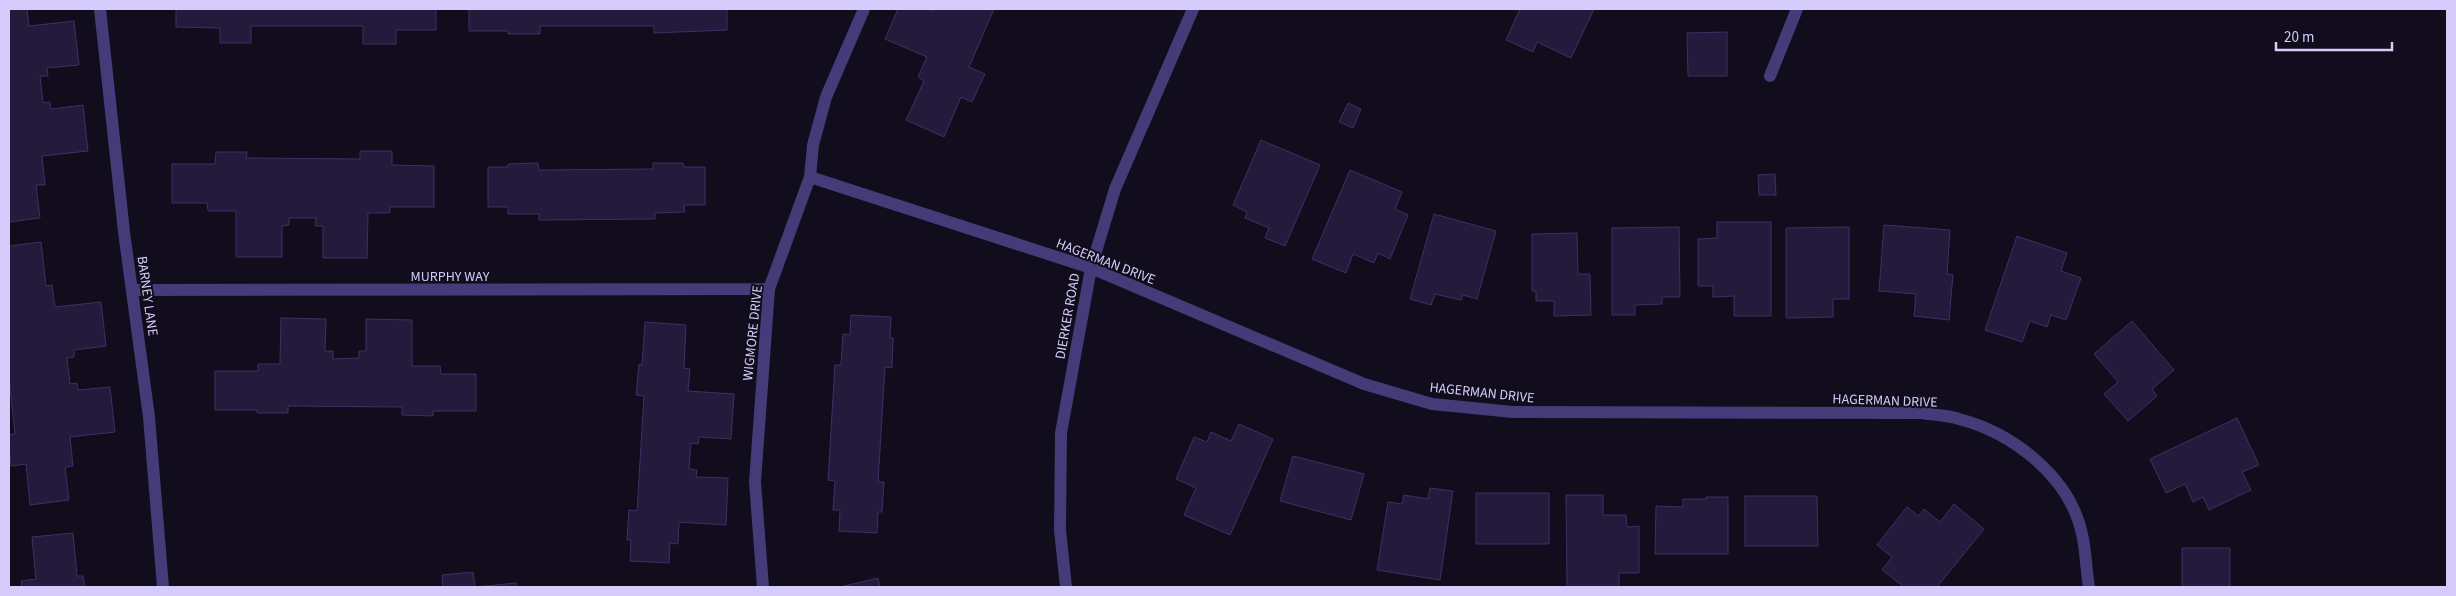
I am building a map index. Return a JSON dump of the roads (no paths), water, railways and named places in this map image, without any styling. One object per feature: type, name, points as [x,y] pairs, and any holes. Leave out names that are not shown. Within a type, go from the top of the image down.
[{"type":"street","name":"BARNEY LANE","points":[[100,9],[124,232],[149,417],[163,587]]},
{"type":"street","name":"WIGMORE DRIVE","points":[[763,587],[755,482],[769,289],[810,177],[813,145],[821,114],[864,9]]},
{"type":"street","name":"DIERKER ROAD","points":[[1066,587],[1060,530],[1061,433],[1091,268],[1116,189],[1194,9]]},
{"type":"street","points":[[1770,76],[1797,9]]},
{"type":"street","name":"HAGERMAN DRIVE","points":[[810,177],[1091,268],[1364,384],[1432,404],[1514,412],[1921,414],[1959,419],[1994,432],[2025,450],[2069,499],[2082,533],[2088,587]]},
{"type":"street","name":"MURPHY WAY","points":[[132,290],[769,289]]}]
